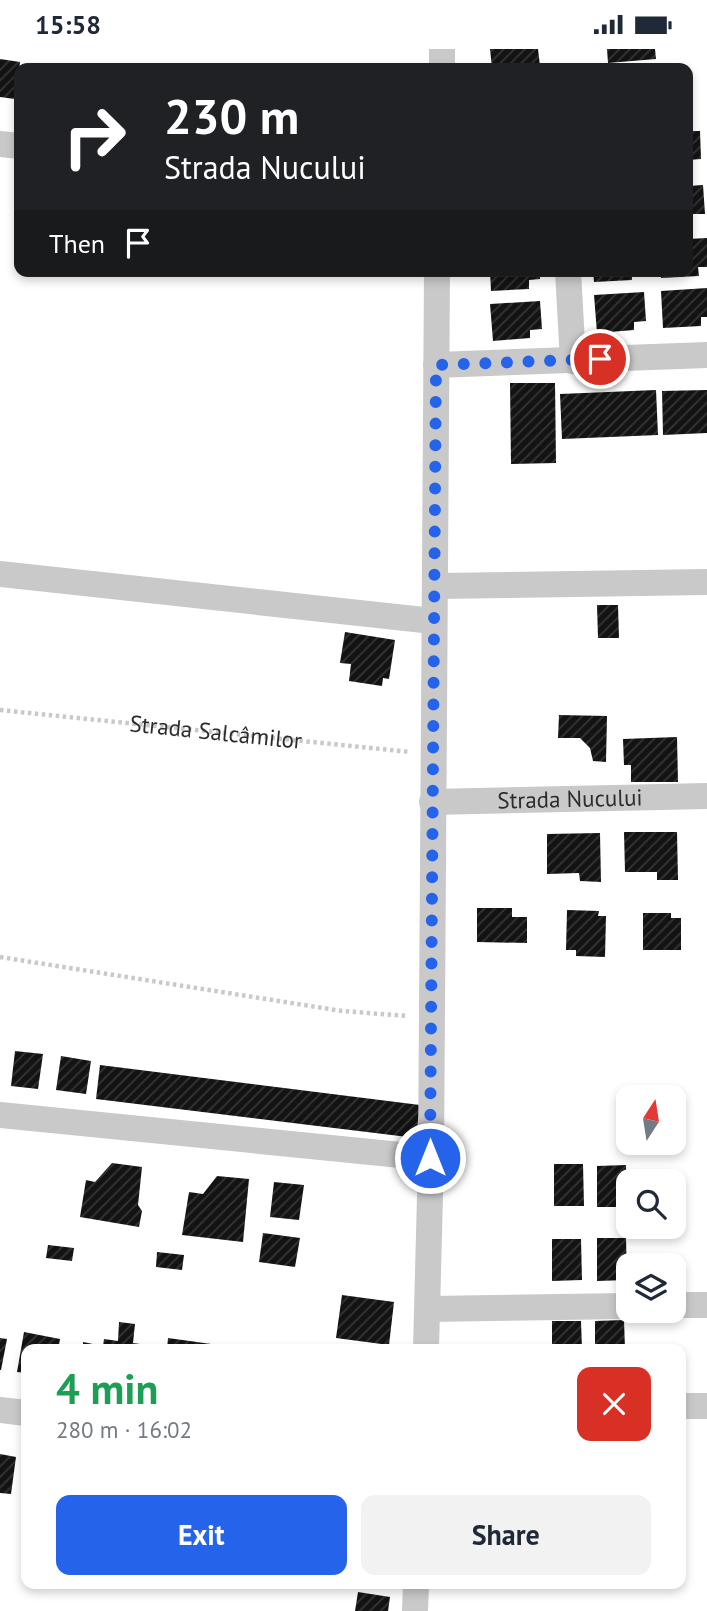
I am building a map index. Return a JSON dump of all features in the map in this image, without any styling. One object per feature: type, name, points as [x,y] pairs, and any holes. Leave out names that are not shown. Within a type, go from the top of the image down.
[{"type":"street","points":[[426,1344],[437,277]]},
{"type":"street","points":[[568,277],[573,361]]},
{"type":"street","points":[[436,365],[707,355]]},
{"type":"street","points":[[0,574],[433,621]]},
{"type":"street","points":[[435,586],[707,582]]},
{"type":"street","name":"Strada Nucului","points":[[432,802],[707,796]]},
{"type":"street","points":[[0,1115],[430,1158]]},
{"type":"street","points":[[686,1305],[707,1305]]},
{"type":"street","points":[[428,1309],[616,1306]]},
{"type":"street","points":[[686,1406],[707,1406]]},
{"type":"street","points":[[0,1410],[21,1412]]},
{"type":"street","points":[[415,1611],[416,1589]]},
{"type":"path","name":"Strada Salcâmilor","points":[[0,710],[432,754]]},
{"type":"path","points":[[0,957],[342,1011],[431,1017]]},
{"type":"building","points":[[490,49],[538,49],[540,63],[491,63]]},
{"type":"building","points":[[607,49],[655,49],[656,59],[608,63]]},
{"type":"building","points":[[0,59],[20,62],[14,63],[14,99],[0,97]]},
{"type":"building","points":[[693,131],[700,131],[701,159],[693,160]]},
{"type":"building","points":[[703,185],[705,214],[693,214],[693,186]]},
{"type":"building","points":[[707,238],[707,267],[698,267],[699,276],[693,276],[693,239]]},
{"type":"building","points":[[490,277],[540,277],[529,280],[529,289],[491,291]]},
{"type":"building","points":[[594,277],[632,277],[632,280],[594,282]]},
{"type":"building","points":[[707,288],[707,317],[701,317],[701,326],[663,328],[661,291]]},
{"type":"building","points":[[644,292],[646,321],[634,322],[634,330],[597,333],[594,295]]},
{"type":"building","points":[[540,301],[542,329],[530,330],[530,338],[493,341],[490,304]]},
{"type":"building","points":[[510,383],[555,383],[556,463],[511,464]]},
{"type":"building","points":[[656,390],[658,435],[562,439],[560,394]]},
{"type":"building","points":[[707,390],[707,433],[663,435],[662,391]]},
{"type":"building","points":[[597,605],[618,605],[619,638],[598,638]]},
{"type":"building","points":[[345,632],[395,640],[389,679],[383,678],[382,686],[349,681],[351,664],[340,663]]},
{"type":"building","points":[[559,715],[607,716],[606,762],[593,761],[590,748],[580,738],[558,738]]},
{"type":"building","points":[[677,737],[678,782],[631,782],[631,765],[624,765],[623,739]]},
{"type":"building","points":[[624,832],[677,832],[678,880],[657,880],[657,872],[625,872]]},
{"type":"building","points":[[600,833],[601,882],[580,881],[579,873],[547,874],[547,834]]},
{"type":"building","points":[[477,908],[512,908],[512,917],[527,917],[527,943],[477,942]]},
{"type":"building","points":[[567,910],[599,911],[598,916],[606,916],[605,957],[576,956],[576,950],[566,950]]},
{"type":"building","points":[[643,913],[671,913],[671,918],[681,918],[681,950],[643,950]]},
{"type":"building","points":[[15,1051],[43,1054],[38,1089],[11,1086]]},
{"type":"building","points":[[61,1056],[91,1061],[86,1094],[56,1090]]},
{"type":"building","points":[[100,1065],[420,1105],[416,1138],[96,1099]]},
{"type":"building","points":[[112,1163],[142,1167],[138,1205],[142,1211],[139,1227],[80,1217],[86,1180],[95,1182]]},
{"type":"building","points":[[554,1164],[583,1164],[584,1206],[554,1206]]},
{"type":"building","points":[[626,1165],[626,1169],[616,1169],[616,1207],[597,1207],[597,1166]]},
{"type":"building","points":[[217,1176],[249,1179],[243,1242],[182,1235],[189,1192],[203,1194]]},
{"type":"building","points":[[274,1182],[304,1185],[299,1220],[270,1217]]},
{"type":"building","points":[[263,1233],[300,1238],[295,1267],[259,1262]]},
{"type":"building","points":[[597,1238],[626,1239],[626,1253],[616,1253],[616,1280],[597,1281]]},
{"type":"building","points":[[552,1239],[581,1239],[582,1280],[552,1281]]},
{"type":"building","points":[[48,1245],[74,1248],[72,1261],[46,1258]]},
{"type":"building","points":[[157,1252],[184,1255],[182,1270],[156,1267]]},
{"type":"building","points":[[342,1295],[394,1302],[389,1344],[336,1338]]},
{"type":"building","points":[[616,1320],[616,1323],[624,1323],[625,1344],[595,1344],[595,1321]]},
{"type":"building","points":[[552,1321],[581,1321],[582,1344],[552,1344]]},
{"type":"building","points":[[119,1322],[135,1324],[133,1343],[140,1344],[103,1344],[104,1339],[118,1341]]},
{"type":"building","points":[[24,1332],[60,1339],[59,1344],[22,1344]]},
{"type":"building","points":[[0,1338],[7,1339],[1,1370],[0,1370]]},
{"type":"building","points":[[168,1338],[211,1344],[167,1344]]},
{"type":"building","points":[[21,1349],[21,1372],[17,1372]]},
{"type":"building","points":[[0,1454],[16,1457],[11,1494],[0,1493]]},
{"type":"building","points":[[358,1592],[390,1597],[388,1611],[355,1611]]},
{"type":"route","points":[[430,1158],[436,365],[600,359]]}]
